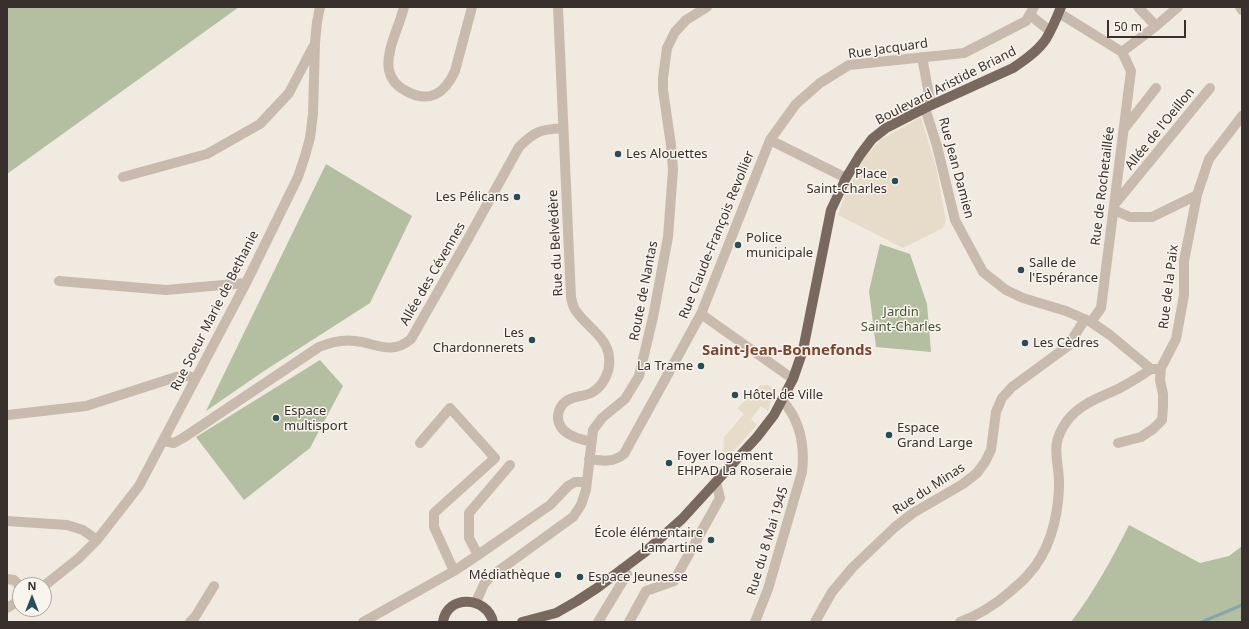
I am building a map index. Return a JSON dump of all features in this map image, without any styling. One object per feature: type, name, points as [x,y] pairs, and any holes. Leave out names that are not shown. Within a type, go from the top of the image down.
[{"type":"main road","name":"Boulevard Aristide Briand","points":[[522,622],[556,612],[597,588],[664,536],[682,519],[757,437],[771,413],[782,400],[793,379],[803,350],[831,210],[846,178],[872,139],[886,128],[1013,68],[1024,61],[1046,39],[1060,10]]},
{"type":"main road","points":[[443,622],[447,612],[453,606],[460,602],[468,601],[476,602],[488,611],[493,622]]},
{"type":"street","name":"Rue Soeur Marie de Bethanie","points":[[52,580],[79,558],[97,540],[139,486],[246,283],[298,177],[310,138],[313,114],[315,43],[320,7]]},
{"type":"street","points":[[404,7],[391,50],[389,69],[391,77],[402,90],[418,97],[428,97],[444,89],[455,70],[472,7]]},
{"type":"street","name":"Rue du Belvédère","points":[[558,7],[571,297],[574,310],[602,339],[610,356],[607,374],[604,381],[591,393],[564,402],[559,408],[558,416],[560,424],[569,434],[580,439],[590,441]]},
{"type":"street","name":"Route de Nantas","points":[[476,602],[484,584],[490,577],[573,517],[584,499],[587,482],[590,441],[593,430],[596,424],[625,399],[639,376],[653,317],[668,237],[672,195],[673,170],[671,145],[663,90],[665,57],[675,32],[686,20],[707,7]]},
{"type":"street","points":[[1138,7],[1156,26]]},
{"type":"street","points":[[1060,10],[1122,52],[1178,7]]},
{"type":"street","points":[[1032,11],[1050,31]]},
{"type":"street","name":"Rue Jacquard","points":[[770,140],[796,104],[820,83],[849,65],[964,53],[1026,21],[1032,11]]},
{"type":"street","points":[[124,177],[207,154],[260,124],[289,92],[315,43]]},
{"type":"street","name":"Rue de Rochetaillée","points":[[1088,321],[1102,308],[1131,71],[1122,52]]},
{"type":"street","name":"Rue Jean Damien","points":[[922,57],[928,107],[955,220],[983,272],[1006,290],[1023,298],[1066,311],[1088,321],[1156,368]]},
{"type":"street","points":[[1124,130],[1156,88]]},
{"type":"street","name":"Allée de l'Oeillon","points":[[1114,207],[1210,88]]},
{"type":"street","name":"Rue de la Paix","points":[[1118,443],[1141,437],[1153,430],[1162,420],[1163,394],[1156,368],[1176,339],[1184,295],[1184,261],[1197,195],[1209,159],[1242,116]]},
{"type":"street","name":"Allée des Cévennes","points":[[164,441],[174,443],[183,438],[319,347],[328,343],[337,341],[356,341],[383,348],[392,348],[406,344],[411,339],[519,147],[530,135],[543,130],[564,128]]},
{"type":"street","points":[[770,140],[846,178]]},
{"type":"street","name":"Rue Claude-François Revollier","points":[[589,459],[610,461],[615,460],[624,454],[701,314],[770,140]]},
{"type":"street","points":[[1114,207],[1130,217],[1152,217],[1197,195]]},
{"type":"street","points":[[58,281],[166,290],[246,283]]},
{"type":"street","points":[[701,314],[793,379]]},
{"type":"street","name":"Rue du Minas","points":[[815,622],[832,592],[853,567],[895,527],[913,513],[963,484],[977,473],[991,450],[996,412],[1002,398],[1012,387],[1068,346],[1088,321]]},
{"type":"street","points":[[960,622],[998,603],[1027,576],[1039,560],[1054,525],[1058,508],[1059,485],[1055,452],[1058,436],[1067,420],[1088,402],[1121,387],[1156,368]]},
{"type":"street","points":[[8,415],[86,406],[176,377],[186,376],[195,378]]},
{"type":"street","name":"Rue du 8 Mai 1945","points":[[755,622],[768,589],[802,472],[803,458],[799,430],[792,413],[782,400]]},
{"type":"street","points":[[420,443],[450,408],[495,458],[434,513],[434,527],[454,571]]},
{"type":"street","points":[[478,555],[469,538],[469,513],[510,465]]},
{"type":"street","points":[[363,622],[454,571],[550,505],[568,486],[575,482],[587,482]]},
{"type":"street","points":[[629,622],[646,591],[674,581],[720,498],[716,482]]},
{"type":"street","points":[[7,521],[71,526],[83,530],[97,540]]},
{"type":"street","points":[[598,622],[627,574],[622,569]]},
{"type":"street","points":[[190,622],[195,617],[214,586]]},
{"type":"green space","points":[[7,7],[239,7],[7,174]]},
{"type":"green space","name":"Espace multisport","points":[[326,164],[412,216],[370,303],[264,371],[206,411]]},
{"type":"green space","name":"Jardin Saint-Charles","points":[[880,244],[910,254],[927,304],[931,352],[876,347],[869,291]]},
{"type":"green space","name":"Espace multisport","points":[[320,360],[343,386],[310,448],[244,500],[196,437]]},
{"type":"green space","points":[[1129,525],[1200,563],[1229,556],[1242,546],[1242,622],[1071,622],[1102,575]]},
{"type":"shaded area","name":"Place Saint-Charles","points":[[921,117],[936,167],[946,221],[943,228],[903,248],[838,215],[845,195],[864,158],[880,140]]},
{"type":"shaded area","points":[[761,385],[768,385],[772,388],[772,398],[768,411],[761,406],[751,419],[757,425],[723,463],[724,437],[744,414],[737,408]]},
{"type":"waterway","points":[[1202,622],[1242,605]]},
{"type":"place","name":"Les Alouettes","points":[[618,154]]},
{"type":"place","name":"Place Saint-Charles","points":[[895,181]]},
{"type":"place","name":"Les Pélicans","points":[[517,197]]},
{"type":"place","name":"Police municipale","points":[[738,245]]},
{"type":"place","name":"Salle de l'Espérance","points":[[1021,270]]},
{"type":"place","name":"Les Chardonnerets","points":[[532,340]]},
{"type":"place","name":"Les Cèdres","points":[[1025,343]]},
{"type":"place","name":"La Trame","points":[[701,366]]},
{"type":"place","name":"Hôtel de Ville","points":[[735,395]]},
{"type":"place","name":"Espace multisport","points":[[276,418]]},
{"type":"place","name":"Espace Grand Large","points":[[889,435]]},
{"type":"place","name":"Foyer logement EHPAD La Roseraie","points":[[669,463]]},
{"type":"place","name":"École élémentaire Lamartine","points":[[711,540]]},
{"type":"place","name":"Médiathèque","points":[[558,575]]},
{"type":"place","name":"Espace Jeunesse","points":[[580,577]]},
{"type":"district","name":"Saint-Jean-Bonnefonds","points":[[787,351]]}]
